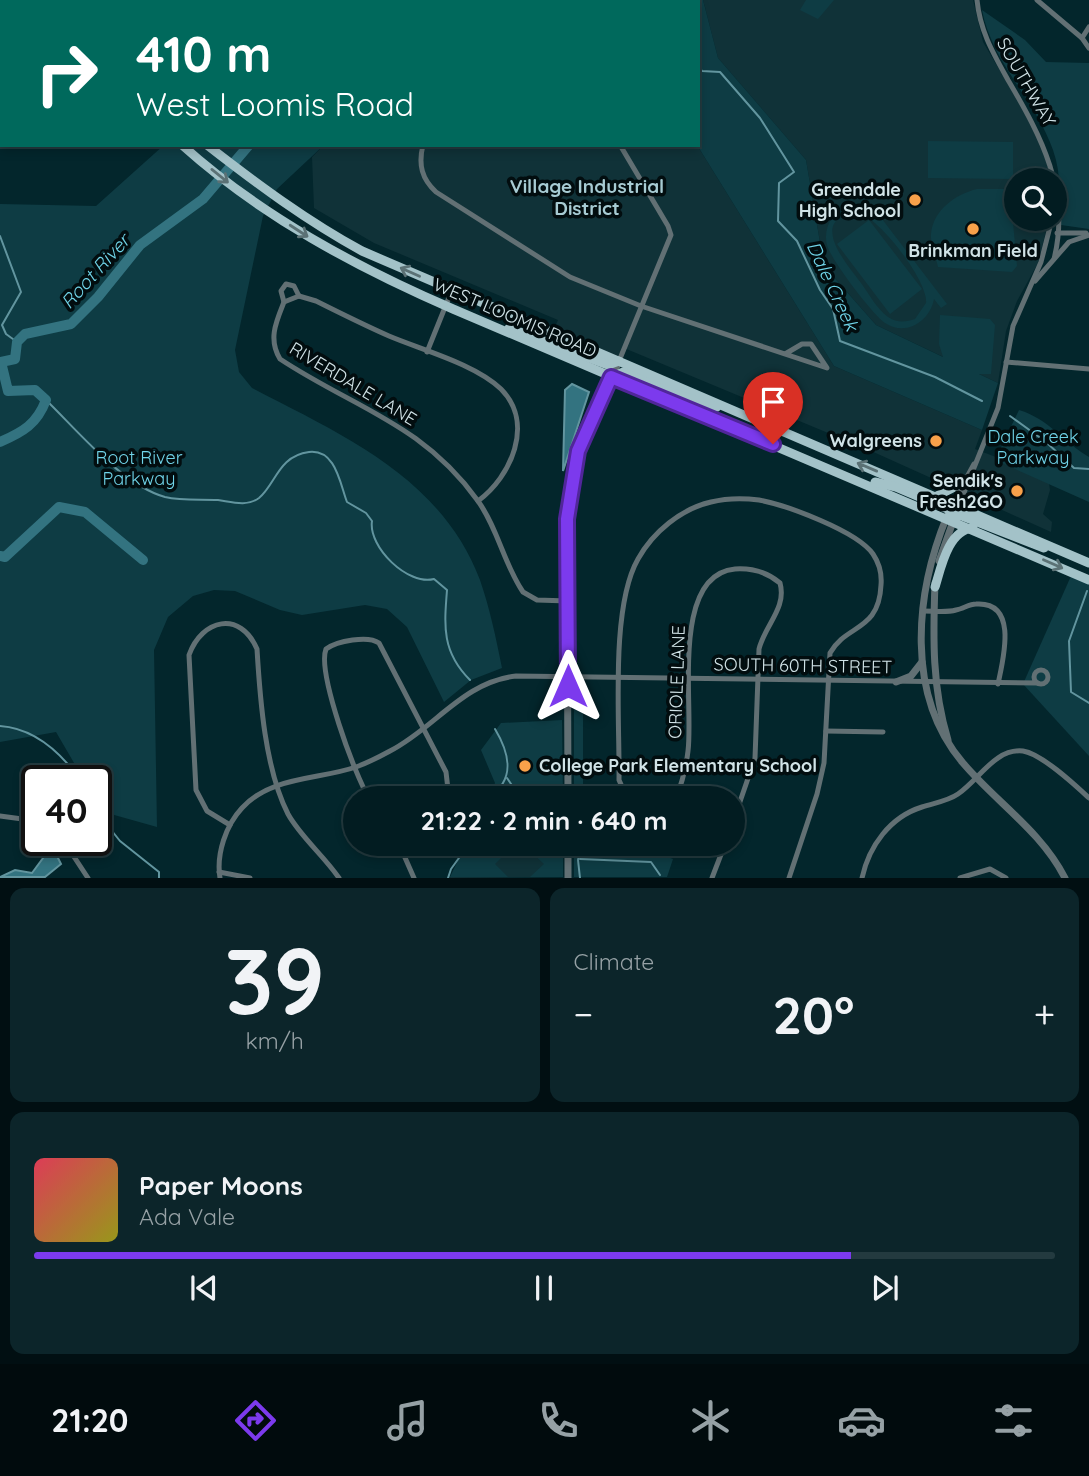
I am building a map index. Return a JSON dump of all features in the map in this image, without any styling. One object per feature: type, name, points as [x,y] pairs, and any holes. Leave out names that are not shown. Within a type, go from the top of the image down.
[{"type":"main road","name":"WEST LOOMIS ROAD","points":[[188,147],[198,159],[242,193],[327,249],[447,307],[849,476],[953,512]]},
{"type":"main road","name":"WEST LOOMIS ROAD","points":[[209,147],[250,180],[332,234],[452,290],[937,496],[973,528],[1089,580]]},
{"type":"main road","points":[[480,321],[523,332],[608,365],[618,360]]},
{"type":"main road","points":[[611,377],[623,372],[709,405],[739,412]]},
{"type":"main road","points":[[937,496],[962,483]]},
{"type":"main road","points":[[953,512],[1039,547],[1068,554],[1089,563]]},
{"type":"main road","points":[[935,587],[952,542],[964,530],[973,528]]},
{"type":"street","name":"SOUTHWAY","points":[[977,0],[979,21],[986,41],[1038,131],[1051,168]]},
{"type":"street","points":[[1037,0],[1082,37],[1089,48]]},
{"type":"street","points":[[1082,37],[1089,27]]},
{"type":"street","points":[[423,147],[420,163],[424,178],[436,192],[558,271],[641,306],[785,354],[827,368],[811,344],[802,344],[785,354]]},
{"type":"street","points":[[568,786],[567,519],[578,451],[641,306],[670,230],[621,147]]},
{"type":"street","name":"SOUTHWAY","points":[[1054,233],[1054,259]]},
{"type":"street","name":"SOUTHWAY","points":[[953,512],[998,408],[1013,326],[1054,233]]},
{"type":"street","points":[[1054,233],[1089,234]]},
{"type":"street","name":"SOUTHWAY","points":[[1033,284],[1069,242],[1089,234]]},
{"type":"street","points":[[299,296],[294,286],[286,284],[281,291],[284,302],[299,296],[316,300],[484,377],[500,388],[516,418],[517,440],[511,461],[496,484],[478,501]]},
{"type":"street","points":[[427,352],[452,290]]},
{"type":"street","name":"RIVERDALE LANE","points":[[284,302],[273,337],[280,359],[405,429],[436,454],[478,501],[523,592],[537,600],[568,601]]},
{"type":"street","points":[[1006,362],[1089,369]]},
{"type":"street","name":"SOUTHWAY","points":[[953,512],[962,483],[977,459]]},
{"type":"street","points":[[622,786],[619,780],[620,677],[624,608],[636,562],[645,547],[673,520],[691,509],[736,498],[783,507],[849,535],[873,553],[880,568],[879,600],[871,618],[859,629],[836,642],[830,653],[826,731],[817,794],[789,877]]},
{"type":"street","points":[[951,748],[940,715],[933,611],[940,556],[953,512]]},
{"type":"street","points":[[953,512],[931,558],[923,611],[925,682],[936,723],[951,748],[1038,839],[1065,877]]},
{"type":"street","name":"ORIOLE LANE","points":[[679,786],[688,751],[691,631],[698,595],[712,578],[724,570],[740,569],[771,576],[780,583],[780,607],[762,636],[758,679]]},
{"type":"street","points":[[923,611],[985,604],[1000,615],[1007,638],[998,684]]},
{"type":"street","points":[[250,877],[220,875],[224,838],[230,825],[207,811],[196,790],[189,655],[194,641],[212,626],[223,623],[235,625],[253,639],[257,649],[261,719],[289,816],[339,877]]},
{"type":"street","points":[[364,786],[324,674],[324,655],[331,645],[367,639],[379,643],[422,731],[446,772],[448,786]]},
{"type":"street","points":[[896,682],[914,674],[923,659]]},
{"type":"street","name":"SOUTH 60TH STREET","points":[[230,825],[242,808],[256,796],[279,785],[355,767],[391,751],[422,731],[463,696],[485,682],[516,676],[1038,683]]},
{"type":"street","points":[[745,787],[755,758],[758,679]]},
{"type":"street","points":[[826,731],[883,732]]},
{"type":"street","points":[[862,877],[872,849],[883,832],[911,811],[956,796],[999,756],[1023,751],[1040,759],[1089,798]]},
{"type":"street","points":[[0,816],[21,819]]},
{"type":"street","points":[[74,856],[88,877]]},
{"type":"street","points":[[406,856],[414,877]]},
{"type":"street","points":[[568,856],[568,877]]},
{"type":"street","points":[[712,877],[720,856]]},
{"type":"street","points":[[960,877],[990,869],[1006,877]]},
{"type":"shaded area","name":"Greendale High School","points":[[703,0],[973,0],[983,42],[1038,135],[1048,168],[1004,168],[1004,231],[1046,231],[1038,263],[1017,301],[1006,331],[998,383],[876,325],[824,266],[806,160],[718,58]]},
{"type":"shaded area","points":[[322,147],[698,147],[834,366],[982,430],[975,449],[1048,477],[1050,490],[1043,514],[1052,522],[1051,532],[869,450],[624,348],[619,361],[552,333],[558,320],[374,243],[314,208],[312,157]]},
{"type":"shaded area","points":[[572,384],[589,392],[563,471],[565,390]]},
{"type":"shaded area","points":[[45,856],[57,856],[61,864],[45,877],[0,877],[15,870],[32,873]]},
{"type":"shaded area","points":[[460,856],[563,856],[563,877],[450,878]]},
{"type":"green space","name":"Dale Creek Parkway","points":[[700,0],[703,0],[718,58],[806,160],[824,266],[876,325],[943,357],[939,344],[940,315],[990,319],[995,325],[991,374],[979,374],[998,383],[982,430],[834,366],[698,147]]},
{"type":"green space","points":[[806,0],[834,0],[818,19],[800,10]]},
{"type":"green space","points":[[982,10],[1025,40],[1046,62],[1089,63],[1089,229],[1067,226],[1067,168],[1057,168],[1045,132],[1004,65],[987,29]]},
{"type":"green space","points":[[928,141],[1013,142],[1013,168],[1004,168],[1004,179],[928,178]]},
{"type":"green space","name":"Root River Parkway","points":[[162,147],[322,147],[277,189],[263,216],[235,350],[239,372],[252,388],[320,423],[385,463],[414,486],[441,513],[463,544],[480,580],[502,668],[471,680],[444,702],[407,627],[387,609],[365,605],[302,615],[280,610],[235,591],[214,590],[193,596],[168,617],[154,650],[157,827],[112,814],[112,765],[75,765],[56,732],[0,742],[0,204],[96,206]]},
{"type":"green space","name":"Brinkman Field","points":[[977,189],[1004,189],[1004,231],[1014,231],[1017,266],[1012,272],[938,267],[931,238],[933,225],[947,204]]},
{"type":"green space","points":[[869,202],[947,304],[941,308],[934,299],[928,314],[909,327],[893,327],[879,318],[844,274],[826,242],[829,223],[837,213]],"holes":[[[856,212],[865,216],[900,250],[919,280],[926,303],[915,319],[898,321],[884,314],[840,254],[832,233],[834,224],[842,217]]]},
{"type":"green space","points":[[869,220],[922,289],[890,314],[837,244]]},
{"type":"green space","name":"Dale Creek Parkway","points":[[1019,410],[1039,419],[1089,457],[1089,502],[995,460]]},
{"type":"green space","points":[[1071,576],[1089,583],[1089,756],[1023,684]]},
{"type":"green space","points":[[583,679],[583,786],[574,786],[574,683]]},
{"type":"green space","name":"College Park Elementary School","points":[[562,720],[563,786],[494,786],[495,783],[481,750],[501,723]]},
{"type":"green space","points":[[460,856],[503,856],[495,864],[508,877],[450,877]]},
{"type":"green space","points":[[536,856],[563,856],[563,877],[530,877],[544,864]]},
{"type":"green space","points":[[574,856],[665,856],[673,859],[667,877],[574,877]]},
{"type":"waterway","name":"Dale Creek","points":[[700,68],[702,71],[720,72],[760,118],[794,172],[779,183],[778,221],[797,241],[820,290],[833,309],[840,341],[935,377],[982,401]]},
{"type":"waterway","name":"Root River","points":[[0,442],[28,426],[46,400],[35,390],[8,391],[1,362],[15,359],[17,342],[25,334],[71,324],[98,297],[140,245],[203,199],[247,147]]},
{"type":"waterway","points":[[0,236],[21,292],[2,325],[6,334],[17,342]]},
{"type":"waterway","points":[[46,400],[117,469],[149,491],[165,497],[239,503],[254,501],[265,492],[290,459],[309,452],[325,456],[336,469],[347,502],[366,513],[372,521],[372,531],[383,553],[402,571],[424,580],[434,579],[447,590],[447,638],[454,659],[470,680]]},
{"type":"waterway","name":"Dale Creek","points":[[1010,416],[1046,442],[1074,468],[1089,469]]},
{"type":"waterway","name":"Root River","points":[[0,556],[5,557],[59,507],[85,512],[143,560]]},
{"type":"waterway","name":"Dale Creek","points":[[1087,591],[1069,641],[1071,692],[1089,703]]},
{"type":"waterway","points":[[0,726],[21,730],[40,740],[68,765]]},
{"type":"waterway","points":[[495,729],[504,748],[508,766],[501,786]]},
{"type":"waterway","points":[[507,778],[512,786]]},
{"type":"waterway","points":[[112,831],[120,841],[159,872],[159,878]]},
{"type":"waterway","points":[[448,878],[460,856]]},
{"type":"waterway","points":[[579,856],[580,878]]},
{"type":"waterway","points":[[580,859],[651,862],[660,875]]},
{"type":"place","name":"Greendale High School","points":[[915,200]]},
{"type":"place","name":"Brinkman Field","points":[[973,229]]},
{"type":"place","name":"Walgreens","points":[[936,441]]},
{"type":"place","name":"Sendik's Fresh2GO","points":[[1017,491]]},
{"type":"place","name":"College Park Elementary School","points":[[525,766]]},
{"type":"district","name":"Village Industrial District","points":[[587,197]]},
{"type":"route","points":[[568,686],[567,519],[578,451],[611,377],[773,444]]}]
